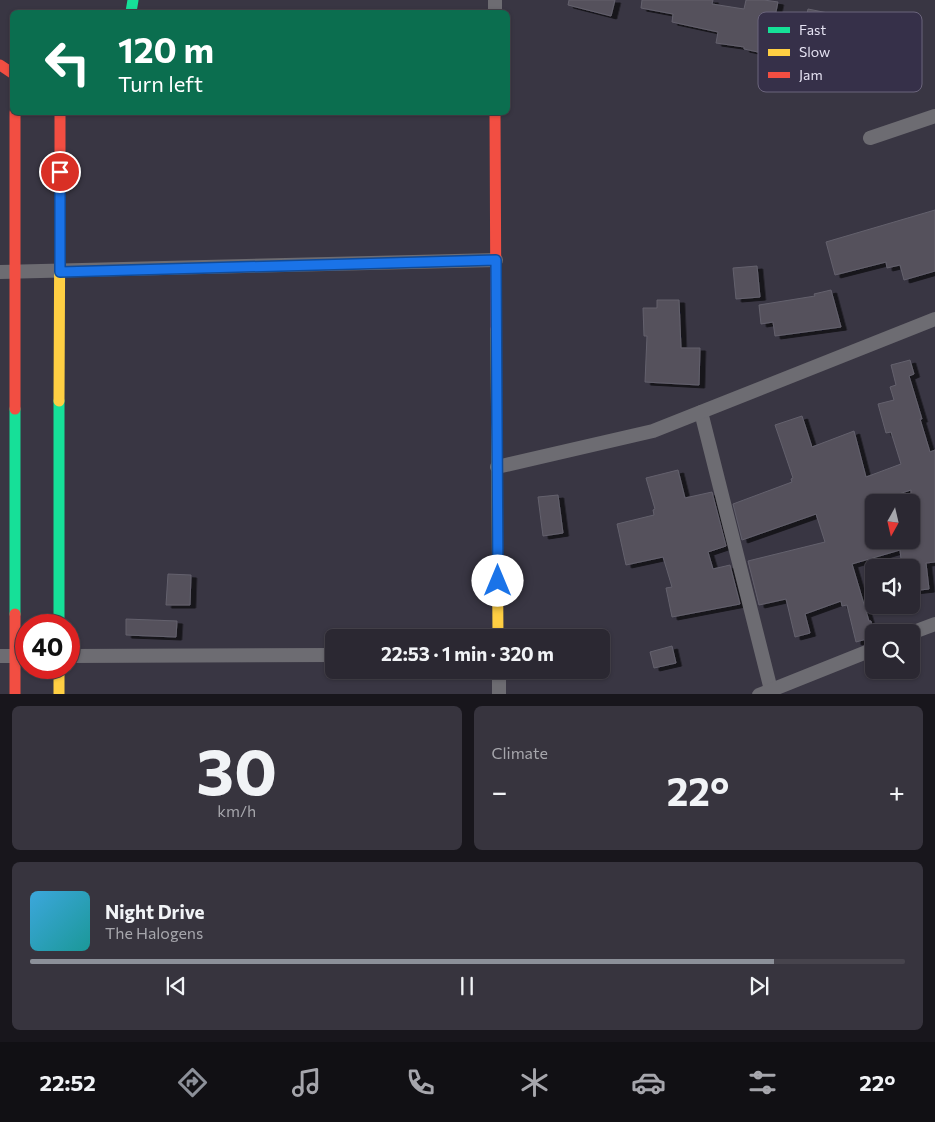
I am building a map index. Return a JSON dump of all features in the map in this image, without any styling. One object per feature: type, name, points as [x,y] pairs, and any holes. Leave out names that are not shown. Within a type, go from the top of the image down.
[{"type":"street","points":[[15,115],[14,272],[19,614]]},
{"type":"street","points":[[59,614],[60,115]]},
{"type":"street","points":[[496,115],[498,629]]},
{"type":"street","points":[[870,138],[935,116]]},
{"type":"street","points":[[0,272],[496,260]]},
{"type":"street","points":[[497,467],[654,431],[935,319]]},
{"type":"street","points":[[701,412],[765,692],[865,653]]},
{"type":"street","points":[[920,630],[935,624]]},
{"type":"street","points":[[80,656],[325,655]]},
{"type":"street","points":[[0,656],[15,656]]},
{"type":"street","points":[[15,694],[17,679]]},
{"type":"street","points":[[59,679],[59,694]]},
{"type":"street","points":[[498,679],[499,694]]},
{"type":"building","points":[[569,0],[615,0],[611,16],[568,5]]},
{"type":"building","points":[[642,0],[713,0],[712,4],[744,9],[746,0],[778,2],[776,12],[758,12],[758,52],[744,49],[744,47],[716,43],[718,32],[672,22],[673,14],[641,8]]},
{"type":"building","points":[[808,9],[823,12],[807,12]]},
{"type":"building","points":[[935,210],[935,271],[904,280],[900,265],[887,268],[886,262],[835,275],[826,242]]},
{"type":"building","points":[[757,266],[760,297],[736,299],[733,268]]},
{"type":"building","points":[[831,290],[841,327],[775,336],[773,322],[761,324],[759,305],[815,296],[814,294]]},
{"type":"building","points":[[657,300],[679,300],[681,348],[700,348],[699,385],[645,382],[647,336],[644,336],[643,308],[657,308]]},
{"type":"building","points":[[910,360],[914,374],[909,376],[922,419],[920,419],[930,452],[935,450],[935,562],[926,563],[929,589],[920,590],[920,559],[901,559],[900,550],[865,559],[852,564],[865,608],[865,614],[867,614],[872,624],[865,624],[865,640],[856,642],[847,605],[842,606],[841,601],[805,614],[810,633],[795,637],[786,599],[759,605],[748,561],[825,542],[816,514],[742,540],[733,504],[792,482],[791,479],[793,478],[775,425],[802,416],[812,447],[854,431],[866,477],[901,464],[891,432],[886,433],[878,404],[894,400],[890,387],[896,385],[891,365]]},
{"type":"building","points":[[678,470],[685,498],[712,492],[726,546],[708,552],[713,569],[730,565],[740,604],[672,617],[666,588],[672,587],[663,557],[626,565],[617,524],[654,515],[653,510],[655,509],[646,478]]},
{"type":"building","points":[[558,495],[563,533],[543,536],[538,497]]},
{"type":"building","points":[[168,574],[191,575],[190,605],[166,605]]},
{"type":"building","points":[[126,619],[177,621],[176,637],[126,635]]},
{"type":"building","points":[[672,646],[676,663],[654,668],[650,652]]},
{"type":"traffic: fast","points":[[131,10],[133,0]]},
{"type":"traffic: fast","points":[[59,401],[59,614]]},
{"type":"traffic: fast","points":[[15,409],[15,614]]},
{"type":"traffic: slow","points":[[59,401],[60,184]]},
{"type":"traffic: slow","points":[[496,329],[498,629]]},
{"type":"traffic: slow","points":[[59,679],[59,694]]},
{"type":"traffic: jam","points":[[0,65],[10,72]]},
{"type":"traffic: jam","points":[[15,115],[15,409]]},
{"type":"traffic: jam","points":[[60,115],[60,184]]},
{"type":"traffic: jam","points":[[495,115],[496,329]]},
{"type":"traffic: jam","points":[[15,679],[15,694]]},
{"type":"route","points":[[60,172],[60,272],[496,260],[498,581]]}]
